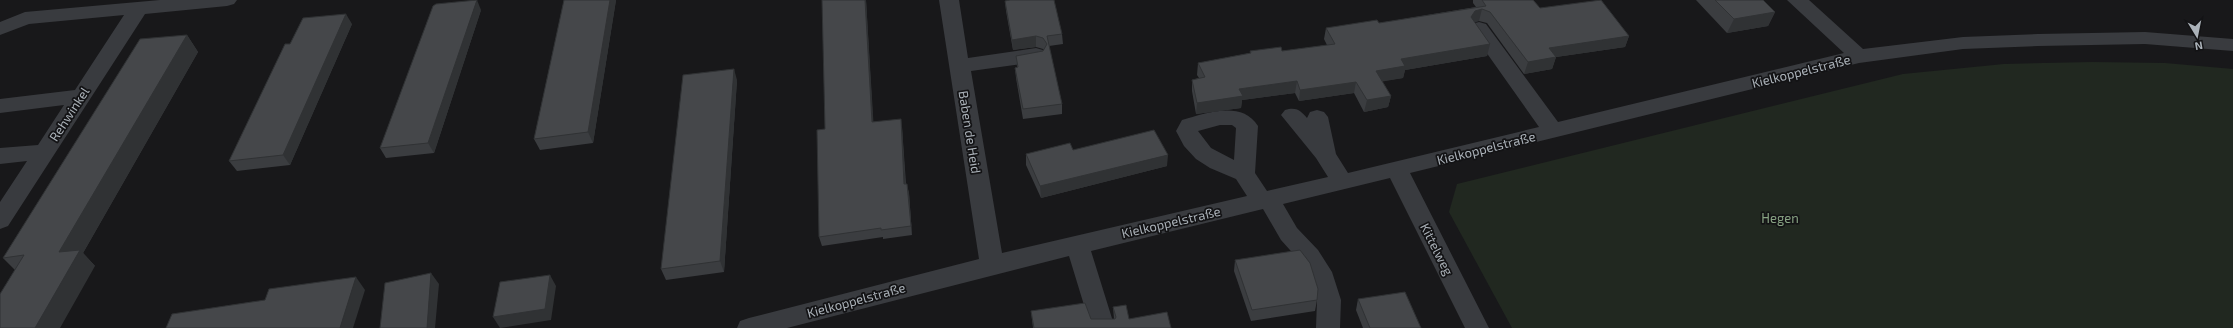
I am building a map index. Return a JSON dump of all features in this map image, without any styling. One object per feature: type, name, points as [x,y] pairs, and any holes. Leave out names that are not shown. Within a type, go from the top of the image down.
[{"type":"street","points":[[0,29],[25,18],[227,0]]},
{"type":"street","name":"Baben de Heid","points":[[949,0],[992,265]]},
{"type":"street","points":[[1797,0],[1859,56]]},
{"type":"street","name":"Rehwinkel","points":[[1,216],[45,152],[139,8]]},
{"type":"street","points":[[1478,28],[1553,131]]},
{"type":"street","name":"Kielkoppelstraße","points":[[749,328],[992,265],[1397,170],[1859,56],[1963,43],[2038,40],[2145,38],[2233,45]]},
{"type":"street","points":[[959,66],[1036,55]]},
{"type":"street","points":[[0,106],[81,96]]},
{"type":"street","points":[[1292,116],[1325,155],[1342,182]]},
{"type":"street","points":[[1317,117],[1325,155]]},
{"type":"street","points":[[0,156],[45,152]]},
{"type":"street","name":"Kittelweg","points":[[1397,170],[1477,328]]},
{"type":"street","points":[[1244,173],[1290,234],[1311,257],[1318,268],[1329,294],[1331,314],[1328,328]]},
{"type":"street","points":[[1078,244],[1103,328]]},
{"type":"green space","name":"Hegen","points":[[2092,62],[2165,63],[2233,69],[2233,328],[1512,328],[1449,212],[1457,184],[1903,74],[2004,64]]},
{"type":"building","points":[[477,0],[428,143],[380,148],[433,6],[436,4]]},
{"type":"building","points":[[564,0],[610,0],[588,132],[534,139]]},
{"type":"building","points":[[822,0],[865,0],[872,122],[901,119],[904,184],[907,184],[911,226],[881,230],[881,228],[819,237],[817,130],[825,129]]},
{"type":"building","points":[[1054,0],[1062,34],[1047,36],[1062,104],[1023,109],[1015,68],[1018,67],[1016,56],[1043,51],[1047,44],[1043,38],[1036,36],[1012,40],[1005,1]]},
{"type":"building","points":[[1482,0],[1533,0],[1540,8],[1601,0],[1629,36],[1549,48],[1556,57],[1528,62],[1490,12],[1482,9],[1475,11],[1471,17],[1490,44],[1401,59],[1405,66],[1376,71],[1391,96],[1367,100],[1356,82],[1300,90],[1297,81],[1239,89],[1243,96],[1197,103],[1192,80],[1205,77],[1198,63],[1251,53],[1250,51],[1281,47],[1282,51],[1335,44],[1326,28],[1377,20],[1379,23],[1486,6]]},
{"type":"building","points":[[1715,0],[1763,0],[1775,12],[1734,19]]},
{"type":"building","points":[[346,14],[283,155],[229,161],[285,44],[290,44],[303,18]]},
{"type":"building","points":[[187,35],[59,252],[80,250],[35,328],[0,328],[0,294],[24,255],[3,258],[140,39]]},
{"type":"building","points":[[734,69],[720,261],[661,269],[683,75]]},
{"type":"building","points":[[1154,130],[1168,155],[1040,186],[1026,154],[1070,143],[1073,150]]},
{"type":"building","points":[[1300,250],[1310,263],[1318,289],[1317,300],[1252,310],[1235,260]]},
{"type":"building","points":[[431,273],[427,328],[380,328],[385,283]]},
{"type":"building","points":[[550,275],[545,309],[493,317],[500,282]]},
{"type":"building","points":[[356,277],[340,328],[166,328],[172,314],[265,300],[269,289]]},
{"type":"building","points":[[1405,292],[1421,328],[1370,328],[1358,299]]},
{"type":"building","points":[[1085,303],[1091,319],[1115,319],[1116,317],[1113,307],[1126,305],[1129,319],[1167,312],[1171,328],[1034,328],[1031,311]]}]
